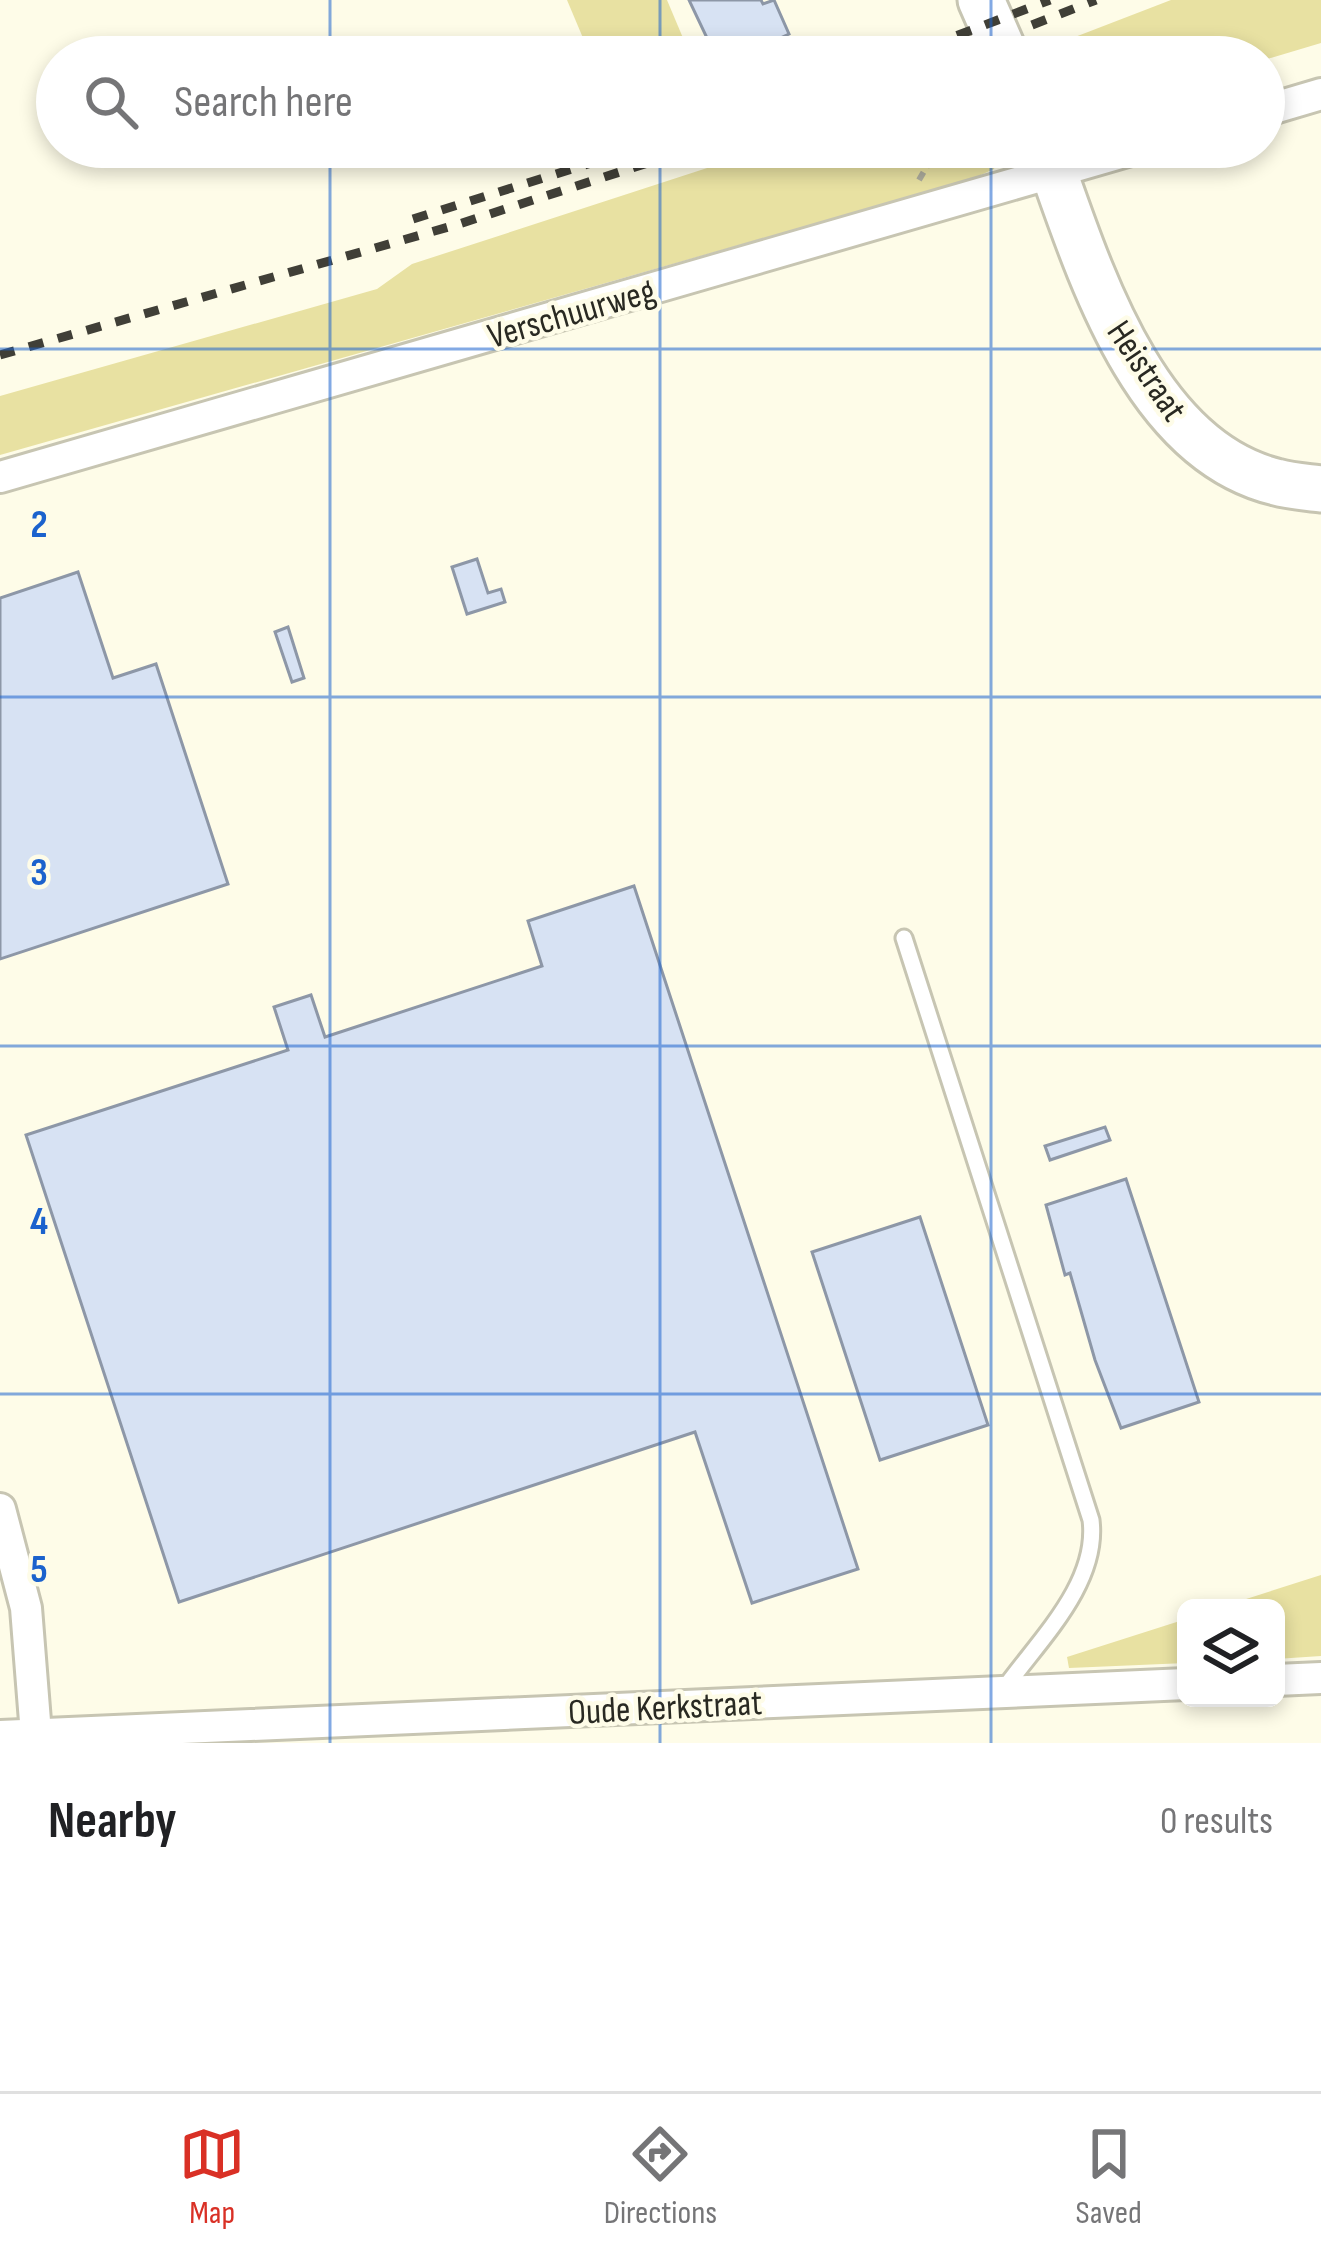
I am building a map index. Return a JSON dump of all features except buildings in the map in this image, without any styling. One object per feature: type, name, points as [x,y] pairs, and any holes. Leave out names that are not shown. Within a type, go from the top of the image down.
[{"type":"street","points":[[981,0],[997,36]]},
{"type":"street","points":[[1285,105],[1321,94]]},
{"type":"street","name":"Verschuurweg","points":[[0,477],[1023,168]]},
{"type":"street","name":"Heistraat","points":[[1052,168],[1110,318],[1155,392],[1185,427],[1222,458],[1272,482],[1321,489]]},
{"type":"street","points":[[0,1509],[26,1608],[37,1734]]},
{"type":"street","points":[[1285,1680],[1321,1678]]},
{"type":"street","name":"Oude Kerkstraat","points":[[0,1736],[1177,1684]]},
{"type":"lane","points":[[904,938],[1091,1520],[1091,1549],[1079,1584],[1003,1691]]},
{"type":"shaded area","points":[[567,0],[667,0],[682,36],[582,36]]},
{"type":"shaded area","points":[[1171,0],[1321,0],[1321,43],[1285,54],[1285,36],[1078,36]]},
{"type":"shaded area","points":[[707,168],[994,168],[972,179],[0,455],[0,396],[377,289],[412,264]]},
{"type":"shaded area","points":[[1321,1575],[1321,1656],[1285,1658],[1285,1599],[1246,1599]]},
{"type":"shaded area","points":[[1177,1622],[1177,1663],[1069,1668],[1067,1657]]},
{"type":"railway","points":[[956,36],[1050,0]]},
{"type":"railway","points":[[1032,25],[1096,0]]},
{"type":"railway","points":[[413,219],[575,168]]},
{"type":"railway","points":[[0,355],[459,224],[632,168]]}]
